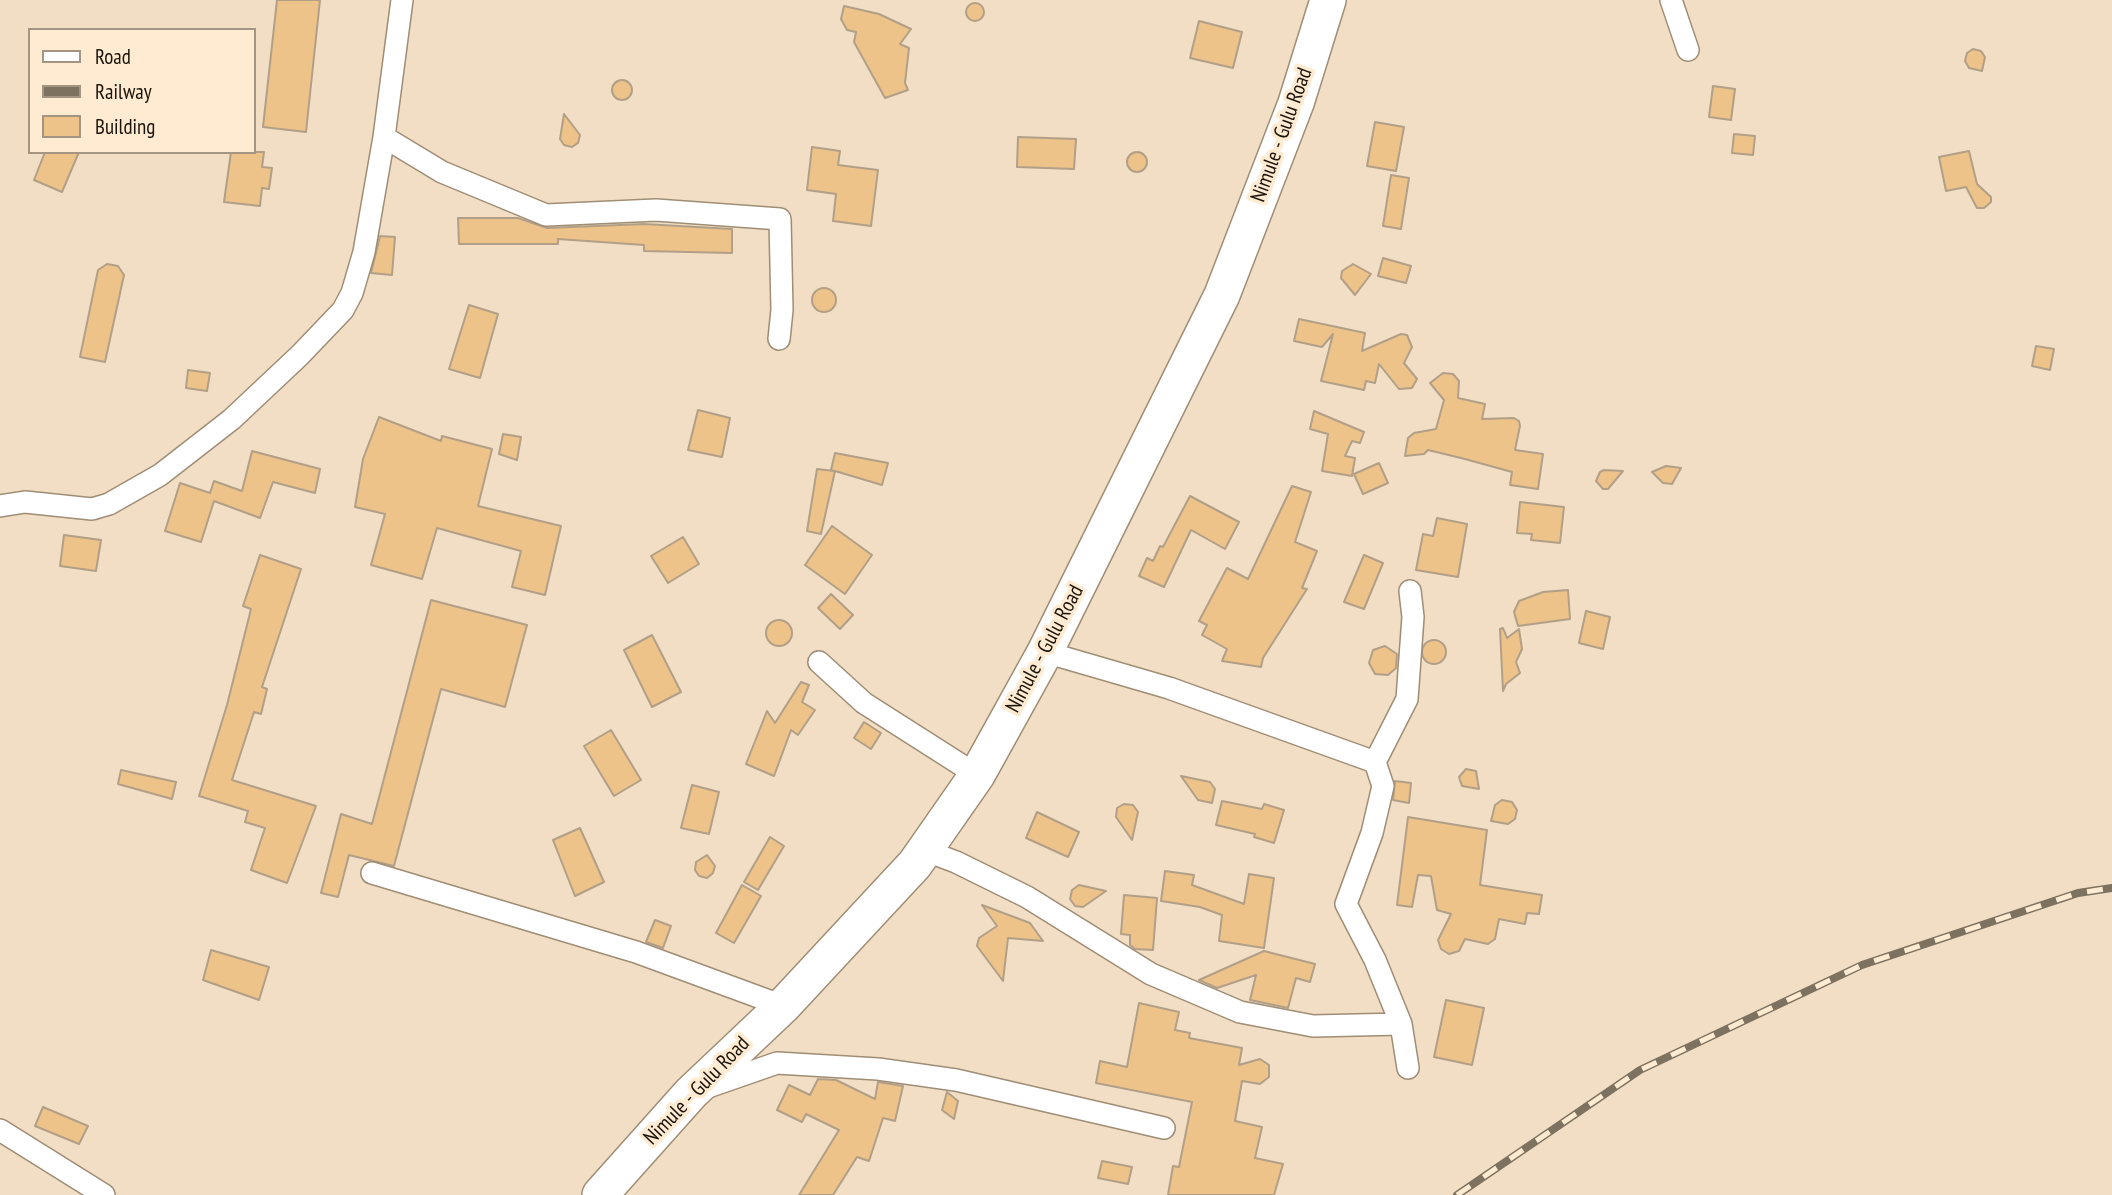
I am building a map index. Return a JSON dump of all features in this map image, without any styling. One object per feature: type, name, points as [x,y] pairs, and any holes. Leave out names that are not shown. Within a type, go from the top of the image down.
[{"type":"main road","name":"Nimule - Gulu Road","points":[[600,1195],[691,1093],[783,1006],[924,850],[976,775],[1045,652],[1222,295],[1296,103],[1328,0]]},
{"type":"street","points":[[0,506],[36,503],[92,509],[109,504],[160,475],[232,418],[300,355],[343,310],[352,293],[365,252],[402,0]]},
{"type":"street","points":[[1671,0],[1688,50]]},
{"type":"street","points":[[384,137],[442,172],[546,215],[656,210],[780,219],[782,310],[779,339]]},
{"type":"street","points":[[1408,1068],[1401,1024],[1375,960],[1346,904],[1372,833],[1383,786],[1376,762],[1407,699],[1413,617],[1410,591]]},
{"type":"street","points":[[1045,652],[1168,688],[1376,762]]},
{"type":"street","points":[[819,662],[864,703],[976,775]]},
{"type":"street","points":[[924,850],[956,862],[1027,897],[1151,975],[1240,1012],[1313,1026],[1401,1024]]},
{"type":"street","points":[[372,873],[636,952],[783,1006]]},
{"type":"street","points":[[691,1093],[777,1063],[878,1069],[956,1080],[1164,1128]]},
{"type":"street","points":[[0,1130],[104,1195]]},
{"type":"building","points":[[277,0],[320,0],[306,132],[263,127]]},
{"type":"building","points":[[971,3],[979,3],[984,12],[982,19],[971,21],[966,16],[966,8]]},
{"type":"building","points":[[844,6],[879,14],[911,29],[900,44],[909,48],[905,83],[908,90],[885,98],[854,42],[856,32],[847,30],[841,19]]},
{"type":"building","points":[[1199,21],[1242,32],[1233,68],[1190,58]]},
{"type":"building","points":[[1973,49],[1981,51],[1985,57],[1982,71],[1969,68],[1965,61],[1967,53]]},
{"type":"building","points":[[622,80],[629,83],[632,90],[629,97],[622,100],[615,97],[612,90],[615,83]]},
{"type":"building","points":[[1713,86],[1735,89],[1731,120],[1709,117]]},
{"type":"building","points":[[564,114],[580,135],[578,143],[572,147],[564,145],[560,139]]},
{"type":"building","points":[[1375,122],[1404,127],[1396,171],[1367,166]]},
{"type":"building","points":[[1734,134],[1755,136],[1753,155],[1732,153]]},
{"type":"building","points":[[1018,137],[1076,139],[1074,169],[1017,167]]},
{"type":"building","points":[[812,147],[840,151],[838,165],[878,170],[871,226],[833,221],[836,194],[807,190]]},
{"type":"building","points":[[1969,151],[1977,184],[1991,197],[1991,202],[1984,208],[1977,208],[1966,187],[1946,191],[1939,157]]},
{"type":"building","points":[[264,152],[262,167],[272,168],[269,189],[262,188],[260,206],[224,202],[231,154]]},
{"type":"building","points":[[1137,152],[1144,155],[1147,162],[1144,169],[1137,172],[1130,169],[1127,162],[1130,155]]},
{"type":"building","points":[[44,154],[78,154],[62,192],[34,180]]},
{"type":"building","points":[[1391,175],[1409,178],[1401,229],[1383,226]]},
{"type":"building","points":[[458,218],[518,218],[547,228],[644,224],[732,229],[732,253],[644,251],[644,245],[558,239],[558,244],[459,244]]},
{"type":"building","points":[[380,236],[395,237],[392,275],[371,273]]},
{"type":"building","points":[[1383,258],[1411,266],[1406,283],[1378,276]]},
{"type":"building","points":[[107,264],[118,266],[124,275],[105,362],[80,357],[98,270]]},
{"type":"building","points":[[1353,264],[1371,274],[1355,295],[1341,278],[1342,271]]},
{"type":"building","points":[[824,288],[832,292],[836,300],[832,308],[824,312],[816,308],[812,300],[816,292]]},
{"type":"building","points":[[469,305],[498,314],[480,378],[449,369]]},
{"type":"building","points":[[1299,319],[1365,333],[1362,351],[1401,334],[1407,335],[1412,347],[1404,363],[1417,379],[1412,388],[1399,389],[1379,364],[1375,383],[1366,381],[1364,390],[1321,381],[1333,334],[1322,347],[1294,341]]},
{"type":"building","points":[[2036,346],[2054,349],[2050,370],[2032,366]]},
{"type":"building","points":[[188,370],[210,373],[207,391],[186,388]]},
{"type":"building","points":[[1443,373],[1453,374],[1459,381],[1458,398],[1485,404],[1482,419],[1514,418],[1519,421],[1515,450],[1543,454],[1538,489],[1510,485],[1512,472],[1465,459],[1428,450],[1424,454],[1405,456],[1408,438],[1414,433],[1436,429],[1444,400],[1430,383]]},
{"type":"building","points":[[698,410],[730,418],[722,457],[688,450]]},
{"type":"building","points":[[1314,411],[1364,432],[1360,443],[1352,441],[1345,456],[1355,458],[1352,476],[1322,471],[1328,434],[1310,429]]},
{"type":"building","points":[[379,417],[441,441],[442,436],[492,449],[478,506],[561,526],[545,595],[512,587],[521,551],[437,528],[422,579],[371,565],[385,514],[355,507],[363,459]]},
{"type":"building","points":[[503,434],[521,437],[517,460],[499,454]]},
{"type":"building","points":[[252,451],[320,469],[315,493],[273,482],[260,518],[214,501],[201,542],[165,531],[180,483],[210,493],[214,481],[242,491]]},
{"type":"building","points":[[835,453],[888,463],[882,485],[835,471],[821,534],[807,531],[817,469],[834,471],[831,470]]},
{"type":"building","points":[[1379,463],[1388,483],[1363,494],[1354,474]]},
{"type":"building","points":[[1666,466],[1681,468],[1672,484],[1663,483],[1652,472]]},
{"type":"building","points":[[1604,470],[1623,471],[1608,489],[1603,489],[1596,481]]},
{"type":"building","points":[[1292,486],[1311,492],[1295,542],[1317,551],[1302,588],[1307,589],[1263,658],[1261,667],[1222,661],[1227,649],[1202,635],[1207,625],[1199,621],[1227,568],[1248,579]]},
{"type":"building","points":[[1190,496],[1239,522],[1225,549],[1191,530],[1164,587],[1139,576],[1147,558],[1153,561],[1160,546],[1163,547]]},
{"type":"building","points":[[1520,502],[1564,507],[1560,543],[1531,540],[1532,534],[1517,533]]},
{"type":"building","points":[[1437,518],[1467,524],[1458,577],[1416,570],[1423,534],[1433,536]]},
{"type":"building","points":[[832,526],[872,555],[845,594],[805,565]]},
{"type":"building","points":[[64,535],[101,540],[96,571],[60,566]]},
{"type":"building","points":[[683,537],[699,564],[668,583],[651,556]]},
{"type":"building","points":[[260,555],[301,569],[262,687],[267,689],[261,714],[254,712],[232,780],[316,806],[287,883],[251,870],[265,828],[245,822],[248,811],[199,796],[227,705],[251,609],[243,606]]},
{"type":"building","points":[[1364,555],[1383,563],[1364,609],[1344,602]]},
{"type":"building","points":[[1568,590],[1570,619],[1518,626],[1514,612],[1519,601],[1543,592]]},
{"type":"building","points":[[831,594],[853,615],[840,629],[818,608]]},
{"type":"building","points":[[431,600],[527,625],[505,707],[441,689],[394,866],[349,855],[338,897],[321,893],[341,814],[372,824]]},
{"type":"building","points":[[1586,611],[1610,617],[1603,649],[1579,643]]},
{"type":"building","points":[[779,620],[788,624],[792,633],[788,642],[779,646],[770,642],[766,633],[770,624]]},
{"type":"building","points":[[1503,628],[1507,638],[1519,629],[1522,649],[1516,662],[1520,673],[1506,684],[1503,691],[1500,629]]},
{"type":"building","points":[[652,635],[681,692],[652,707],[624,650]]},
{"type":"building","points":[[1434,640],[1445,647],[1446,652],[1439,663],[1434,664],[1423,657],[1422,652],[1429,641]]},
{"type":"building","points":[[1385,646],[1397,654],[1396,668],[1388,675],[1375,674],[1369,663],[1373,650]]},
{"type":"building","points":[[801,682],[809,685],[802,702],[815,710],[798,735],[791,730],[774,776],[746,764],[767,711],[775,723]]},
{"type":"building","points":[[864,722],[881,733],[871,749],[854,738]]},
{"type":"building","points":[[611,730],[641,780],[614,796],[584,746]]},
{"type":"building","points":[[1466,769],[1476,771],[1479,789],[1462,786],[1459,777]]},
{"type":"building","points":[[121,770],[176,782],[172,799],[118,784]]},
{"type":"building","points":[[1181,776],[1210,782],[1215,789],[1212,803],[1198,800]]},
{"type":"building","points":[[1395,781],[1411,783],[1409,803],[1393,800]]},
{"type":"building","points":[[692,785],[719,792],[709,834],[681,828]]},
{"type":"building","points":[[1502,800],[1512,802],[1517,810],[1515,819],[1508,824],[1491,821],[1495,805]]},
{"type":"building","points":[[1222,801],[1262,809],[1264,804],[1284,810],[1274,843],[1254,837],[1255,834],[1216,825]]},
{"type":"building","points":[[1124,804],[1133,805],[1138,812],[1132,840],[1116,817],[1117,808]]},
{"type":"building","points":[[1037,812],[1079,832],[1068,857],[1026,838]]},
{"type":"building","points":[[1408,817],[1487,830],[1480,885],[1542,895],[1539,914],[1527,913],[1525,924],[1499,919],[1495,939],[1488,944],[1465,939],[1459,951],[1449,954],[1441,949],[1438,940],[1451,914],[1437,910],[1431,876],[1418,875],[1412,907],[1397,905]]},
{"type":"building","points":[[580,828],[604,882],[575,896],[553,840]]},
{"type":"building","points":[[770,837],[784,846],[758,890],[744,882]]},
{"type":"building","points":[[707,855],[715,866],[713,873],[707,878],[699,876],[695,870],[696,862]]},
{"type":"building","points":[[1165,871],[1194,875],[1192,885],[1244,904],[1249,874],[1274,878],[1264,948],[1219,941],[1222,915],[1200,907],[1161,901]]},
{"type":"building","points":[[742,885],[761,896],[734,943],[716,933]]},
{"type":"building","points":[[1079,885],[1106,891],[1083,907],[1075,906],[1070,899],[1072,890]]},
{"type":"building","points":[[1124,895],[1157,898],[1153,950],[1135,949],[1130,945],[1130,935],[1121,934]]},
{"type":"building","points":[[982,905],[1030,923],[1043,941],[1008,938],[1003,981],[977,946],[979,938],[997,926]]},
{"type":"building","points":[[655,920],[671,926],[663,948],[646,942]]},
{"type":"building","points":[[211,950],[269,967],[259,1000],[203,980]]},
{"type":"building","points":[[1264,951],[1315,964],[1310,982],[1296,978],[1288,1008],[1250,1000],[1256,975],[1217,988],[1199,980]]},
{"type":"building","points":[[1446,1000],[1484,1008],[1472,1065],[1434,1057]]},
{"type":"building","points":[[1139,1003],[1179,1012],[1175,1030],[1190,1033],[1189,1038],[1242,1048],[1239,1065],[1260,1059],[1269,1065],[1269,1077],[1260,1084],[1242,1081],[1235,1121],[1262,1127],[1255,1158],[1283,1164],[1274,1195],[1168,1195],[1173,1166],[1179,1167],[1192,1102],[1096,1083],[1100,1061],[1127,1067]]},
{"type":"building","points":[[818,1079],[836,1080],[875,1099],[878,1082],[903,1086],[895,1121],[883,1118],[869,1161],[857,1157],[833,1195],[799,1195],[839,1130],[806,1114],[802,1122],[777,1110],[789,1085],[810,1095]]},
{"type":"building","points":[[947,1092],[958,1101],[954,1119],[942,1110]]},
{"type":"building","points":[[43,1107],[88,1126],[79,1144],[35,1126]]},
{"type":"building","points":[[1102,1161],[1132,1167],[1128,1184],[1098,1178]]},
{"type":"railway","points":[[1457,1195],[1640,1070],[1862,965],[2078,893],[2112,888]]}]
